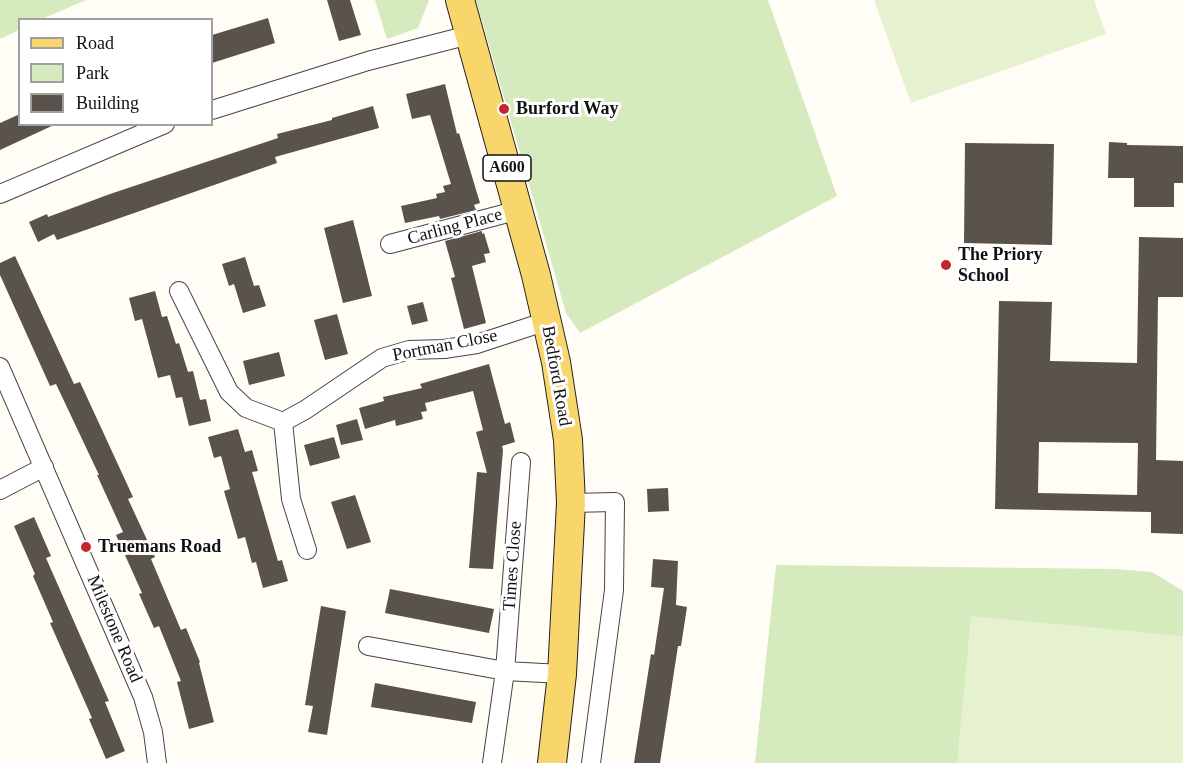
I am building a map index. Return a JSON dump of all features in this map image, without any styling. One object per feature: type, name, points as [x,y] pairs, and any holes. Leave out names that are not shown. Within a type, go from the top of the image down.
[{"type":"main road","name":"Bedford Road","points":[[460,0],[519,210],[547,321],[568,440],[571,503],[562,674],[552,763]]},
{"type":"street","points":[[213,110],[368,61],[469,35]]},
{"type":"street","points":[[0,194],[160,126]]},
{"type":"street","name":"Carling Place","points":[[390,244],[519,210]]},
{"type":"street","points":[[179,291],[229,392],[246,408],[284,422],[291,499],[307,550]]},
{"type":"street","name":"Portman Close","points":[[284,422],[382,358],[410,350],[444,349],[477,344],[547,321]]},
{"type":"street","name":"Milestone Road","points":[[0,367],[143,697],[153,732],[158,763]]},
{"type":"street","name":"Times Close","points":[[492,763],[505,671],[520,462]]},
{"type":"street","points":[[0,490],[44,466]]},
{"type":"street","points":[[571,503],[615,502],[614,590],[591,763]]},
{"type":"street","points":[[368,646],[505,671],[562,674]]},
{"type":"green space","points":[[0,0],[86,0],[44,18],[18,18],[18,30],[0,39]]},
{"type":"green space","points":[[375,0],[429,0],[418,28],[387,39]]},
{"type":"green space","points":[[476,0],[768,0],[837,196],[580,333],[566,313]]},
{"type":"green space","points":[[874,0],[1094,0],[1106,34],[911,103]]},
{"type":"green space","points":[[776,565],[1116,569],[1152,572],[1183,591],[1183,763],[755,763]]},
{"type":"green space","points":[[971,616],[1183,636],[1183,763],[957,763]]},
{"type":"building","points":[[327,0],[350,0],[361,35],[339,41]]},
{"type":"building","points":[[268,18],[275,43],[213,63],[213,35]]},
{"type":"building","points":[[445,84],[457,134],[459,133],[480,203],[474,205],[476,210],[440,219],[439,216],[405,223],[401,206],[437,198],[436,194],[445,192],[443,186],[451,184],[430,115],[412,119],[406,94]]},
{"type":"building","points":[[373,106],[379,128],[275,157],[277,163],[57,240],[54,234],[38,242],[29,222],[47,214],[48,217],[278,138],[277,134],[332,120],[332,118]]},
{"type":"building","points":[[18,115],[18,126],[52,126],[0,150],[0,123]]},
{"type":"building","points":[[1109,142],[1127,143],[1127,145],[1183,146],[1183,183],[1174,183],[1174,207],[1134,207],[1134,178],[1108,178]]},
{"type":"building","points":[[965,143],[1054,144],[1052,245],[964,243]]},
{"type":"building","points":[[353,220],[372,296],[343,303],[324,228]]},
{"type":"building","points":[[482,231],[490,253],[484,254],[486,262],[472,266],[486,323],[464,329],[451,278],[455,277],[445,241]]},
{"type":"building","points":[[1139,237],[1183,238],[1183,297],[1158,297],[1156,460],[1183,461],[1183,534],[1151,533],[1151,512],[995,509],[999,301],[1052,302],[1050,361],[1137,363]],"holes":[[[1039,442],[1138,443],[1137,495],[1038,493]]]},
{"type":"building","points":[[15,256],[74,384],[80,382],[133,497],[128,499],[155,557],[151,559],[181,630],[186,628],[200,662],[214,722],[189,729],[177,682],[181,681],[159,626],[154,628],[139,594],[142,593],[116,535],[123,532],[56,384],[50,386],[0,275],[0,263]]},
{"type":"building","points":[[245,257],[254,286],[259,285],[266,306],[243,313],[234,284],[229,286],[222,264]]},
{"type":"building","points":[[155,291],[162,317],[167,316],[188,372],[193,371],[200,400],[206,399],[211,421],[189,426],[182,397],[176,398],[170,375],[158,378],[142,319],[135,321],[129,298]]},
{"type":"building","points":[[423,302],[428,321],[412,325],[407,306]]},
{"type":"building","points":[[337,314],[348,354],[325,360],[314,320]]},
{"type":"building","points":[[279,352],[285,376],[249,385],[243,361]]},
{"type":"building","points":[[489,364],[505,424],[510,422],[515,442],[502,446],[493,569],[469,568],[477,472],[487,473],[476,432],[483,430],[473,391],[425,403],[427,411],[421,412],[423,419],[396,426],[395,420],[365,429],[359,408],[384,401],[383,397],[422,388],[420,384]]},
{"type":"building","points":[[357,419],[363,440],[341,445],[336,425]]},
{"type":"building","points":[[238,429],[245,452],[252,450],[258,471],[252,472],[278,561],[282,560],[288,581],[263,588],[256,562],[252,563],[245,537],[238,539],[224,491],[230,489],[221,456],[214,458],[208,437]]},
{"type":"building","points":[[334,437],[340,458],[310,466],[304,445]]},
{"type":"building","points":[[668,488],[669,511],[648,512],[647,489]]},
{"type":"building","points":[[355,495],[371,542],[347,549],[331,502]]},
{"type":"building","points":[[34,517],[51,556],[46,558],[109,701],[105,702],[125,751],[106,759],[89,719],[92,718],[50,623],[53,622],[14,526]]},
{"type":"building","points":[[653,559],[678,561],[676,605],[687,607],[681,646],[678,646],[660,763],[634,763],[664,588],[651,587]]},
{"type":"building","points":[[390,589],[494,609],[489,633],[385,613]]},
{"type":"building","points":[[321,606],[346,611],[327,735],[308,732],[313,706],[305,705]]},
{"type":"building","points":[[375,683],[476,702],[472,723],[371,707]]},
{"type":"place","name":"Burford Way","points":[[504,109]]},
{"type":"place","name":"The Priory School","points":[[946,265]]},
{"type":"place","name":"Truemans Road","points":[[86,547]]}]
